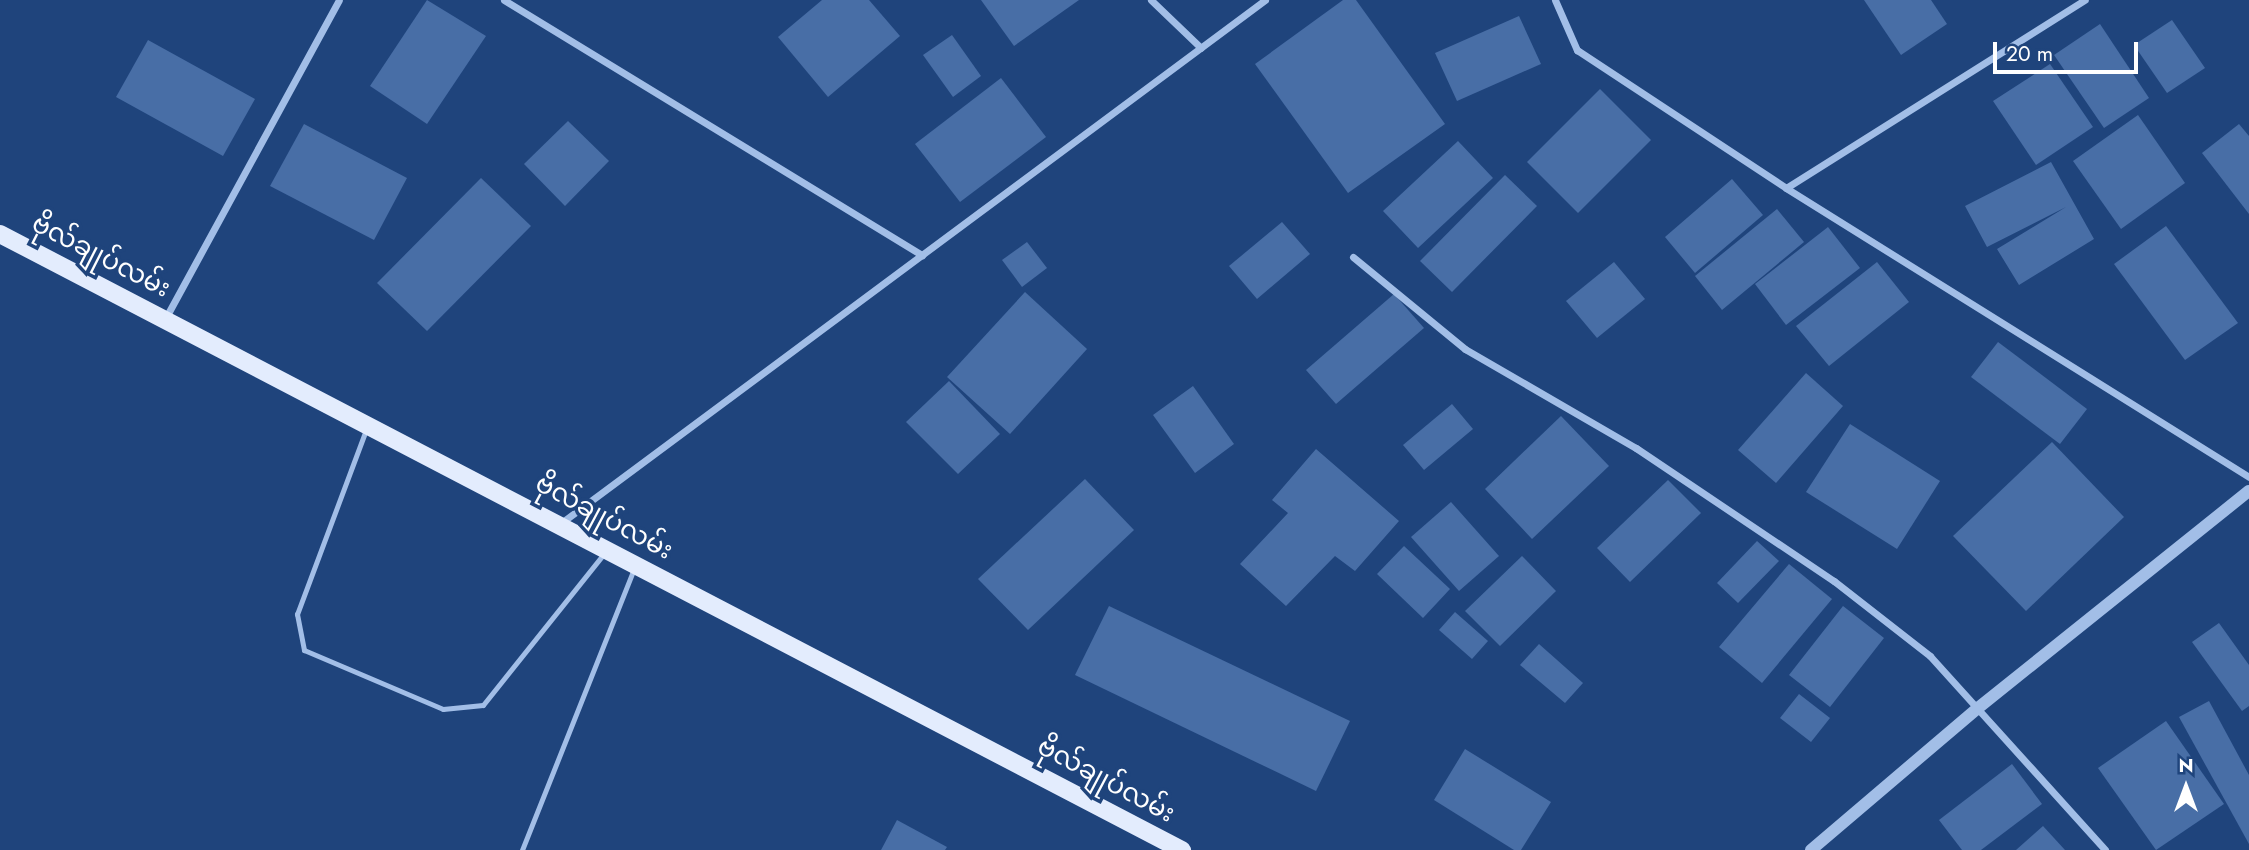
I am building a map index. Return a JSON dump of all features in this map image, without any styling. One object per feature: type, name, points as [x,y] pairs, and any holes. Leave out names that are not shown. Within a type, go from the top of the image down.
[{"type":"main road","name":"ဗိုလ်ချုပ်လမ်း","points":[[0,234],[561,523],[1182,850]]},
{"type":"street","points":[[165,319],[339,0]]},
{"type":"street","points":[[504,0],[922,255]]},
{"type":"street","points":[[1151,0],[1200,48]]},
{"type":"street","points":[[561,523],[1265,0]]},
{"type":"street","points":[[1555,0],[1577,50],[1786,188],[2249,477]]},
{"type":"street","points":[[1786,188],[2085,0]]},
{"type":"street","points":[[1353,257],[1465,349],[1636,448],[1834,581],[1930,656],[2105,850]]},
{"type":"street","points":[[1811,850],[1978,708],[2249,491]]},
{"type":"lane","points":[[369,424],[297,614],[304,650],[443,709],[484,705],[608,548]]},
{"type":"lane","points":[[522,850],[636,563]]},
{"type":"building","points":[[427,0],[486,36],[427,124],[370,86]]},
{"type":"building","points":[[822,0],[869,0],[900,36],[828,97],[778,37]]},
{"type":"building","points":[[981,0],[1079,0],[1014,46]]},
{"type":"building","points":[[1343,0],[1356,0],[1445,124],[1348,193],[1255,64]]},
{"type":"building","points":[[1864,0],[1931,0],[1947,24],[1901,55]]},
{"type":"building","points":[[1519,16],[1541,64],[1457,101],[1435,53]]},
{"type":"building","points":[[2172,20],[2205,68],[2167,93],[2134,45]]},
{"type":"building","points":[[2100,24],[2149,98],[2104,128],[2054,55]]},
{"type":"building","points":[[952,35],[981,76],[953,97],[923,55]]},
{"type":"building","points":[[148,40],[255,99],[223,156],[116,97]]},
{"type":"building","points":[[2050,64],[2093,127],[2036,165],[1993,101]]},
{"type":"building","points":[[1001,78],[1046,137],[960,202],[915,144]]},
{"type":"building","points":[[1600,89],[1651,140],[1578,213],[1527,162]]},
{"type":"building","points":[[2138,115],[2185,183],[2121,229],[2073,161]]},
{"type":"building","points":[[568,121],[609,161],[565,206],[524,164]]},
{"type":"building","points":[[304,124],[407,178],[374,240],[270,186]]},
{"type":"building","points":[[2239,124],[2249,136],[2249,214],[2202,153]]},
{"type":"building","points":[[1458,141],[1493,178],[1418,248],[1383,211]]},
{"type":"building","points":[[2051,162],[2094,239],[2019,285],[1997,249],[2066,207],[1987,247],[1965,206]]},
{"type":"building","points":[[1505,175],[1537,206],[1452,292],[1420,261]]},
{"type":"building","points":[[481,178],[531,226],[427,331],[377,283]]},
{"type":"building","points":[[1732,179],[1763,215],[1695,273],[1665,237]]},
{"type":"building","points":[[1777,209],[1804,242],[1722,310],[1695,276]]},
{"type":"building","points":[[1282,222],[1310,254],[1257,299],[1229,266]]},
{"type":"building","points":[[2166,226],[2238,323],[2185,360],[2114,264]]},
{"type":"building","points":[[1828,227],[1860,268],[1786,325],[1755,284]]},
{"type":"building","points":[[1027,242],[1047,268],[1022,287],[1002,260]]},
{"type":"building","points":[[1614,262],[1645,299],[1597,338],[1566,301]]},
{"type":"building","points":[[1877,262],[1909,302],[1829,366],[1796,326]]},
{"type":"building","points":[[1025,292],[1087,349],[1010,434],[947,377]]},
{"type":"building","points":[[1394,294],[1424,328],[1336,404],[1306,370]]},
{"type":"building","points":[[1998,342],[2087,409],[2060,444],[1971,377]]},
{"type":"building","points":[[1806,373],[1843,406],[1776,483],[1738,450]]},
{"type":"building","points":[[949,381],[1000,434],[958,474],[906,422]]},
{"type":"building","points":[[1193,386],[1234,444],[1195,473],[1153,415]]},
{"type":"building","points":[[1452,404],[1473,429],[1424,470],[1403,445]]},
{"type":"building","points":[[1561,416],[1609,466],[1532,539],[1485,489]]},
{"type":"building","points":[[1850,424],[1940,481],[1897,549],[1806,492]]},
{"type":"building","points":[[2052,442],[2124,517],[2026,611],[1953,536]]},
{"type":"building","points":[[1316,449],[1399,521],[1355,571],[1335,556],[1286,606],[1240,564],[1288,513],[1272,500]]},
{"type":"building","points":[[1085,479],[1134,530],[1028,630],[978,579]]},
{"type":"building","points":[[1668,480],[1701,513],[1630,582],[1597,548]]},
{"type":"building","points":[[1451,502],[1499,556],[1459,591],[1411,537]]},
{"type":"building","points":[[1757,541],[1779,561],[1738,603],[1717,583]]},
{"type":"building","points":[[1404,546],[1450,589],[1423,618],[1377,574]]},
{"type":"building","points":[[1522,556],[1556,591],[1500,646],[1465,611]]},
{"type":"building","points":[[1789,564],[1832,599],[1762,683],[1719,647]]},
{"type":"building","points":[[1109,606],[1350,721],[1316,791],[1075,675]]},
{"type":"building","points":[[1843,606],[1884,638],[1830,707],[1789,675]]},
{"type":"building","points":[[1455,612],[1488,641],[1472,659],[1439,630]]},
{"type":"building","points":[[2219,623],[2249,665],[2249,706],[2242,711],[2192,642]]},
{"type":"building","points":[[1539,644],[1583,683],[1565,703],[1520,665]]},
{"type":"building","points":[[1799,694],[1830,718],[1811,742],[1780,718]]},
{"type":"building","points":[[2209,701],[2249,775],[2249,844],[2179,717]]},
{"type":"building","points":[[2166,721],[2224,804],[2156,850],[2098,768]]},
{"type":"building","points":[[1465,749],[1551,802],[1521,850],[1514,850],[1434,800]]},
{"type":"building","points":[[2012,764],[2042,804],[1981,850],[1962,850],[1939,820]]},
{"type":"building","points":[[897,820],[947,847],[945,850],[881,850]]},
{"type":"building","points":[[2043,826],[2065,850],[2016,850]]}]
